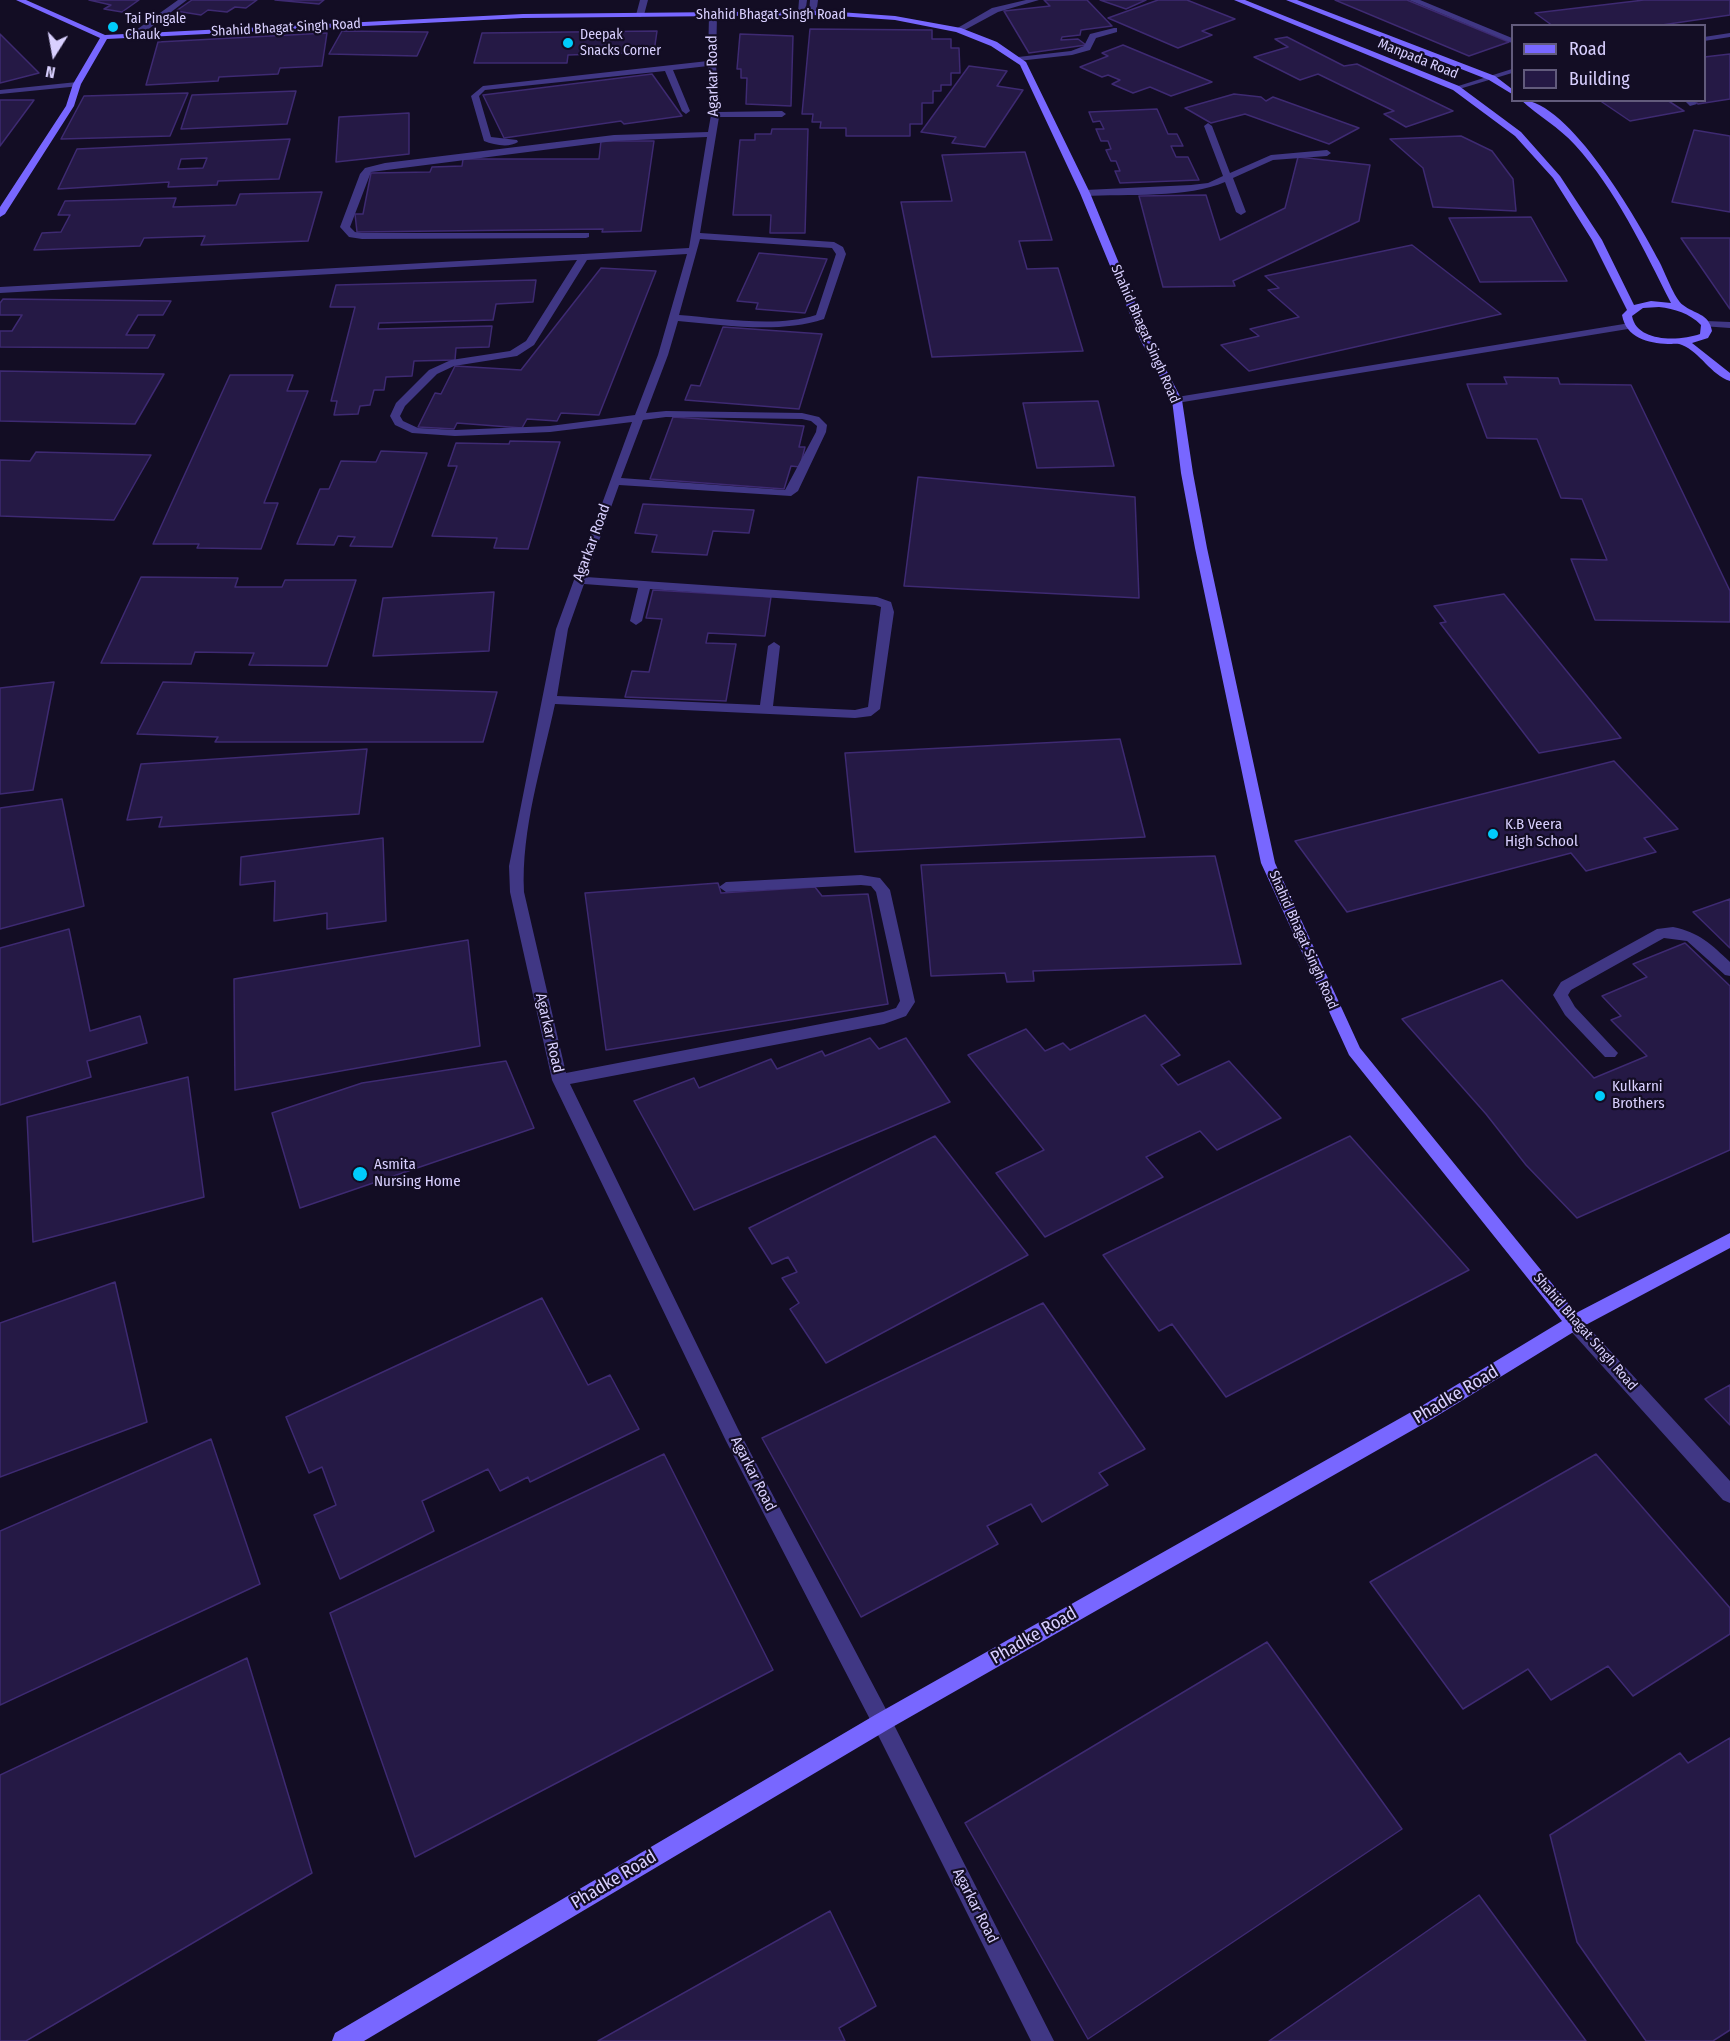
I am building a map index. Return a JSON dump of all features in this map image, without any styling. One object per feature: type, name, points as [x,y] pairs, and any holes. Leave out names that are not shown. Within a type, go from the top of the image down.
[{"type":"street","points":[[0,214],[70,106],[76,84],[104,37],[20,0]]},
{"type":"street","points":[[135,36],[183,0]]},
{"type":"street","points":[[640,15],[644,0]]},
{"type":"street","points":[[802,13],[803,0]]},
{"type":"street","points":[[813,13],[814,0]]},
{"type":"street","points":[[958,30],[995,10],[1035,0]]},
{"type":"street","name":"Manpada Road","points":[[1238,0],[1456,88],[1518,134],[1556,176],[1597,240],[1631,309]]},
{"type":"street","name":"Manpada Road","points":[[1290,0],[1492,78],[1511,91]]},
{"type":"street","points":[[1413,0],[1511,41]]},
{"type":"street","name":"Shahid Bhagat Singh Road","points":[[104,37],[523,16],[813,13],[895,18],[958,30],[994,44],[1018,59],[1023,64],[1084,193],[1146,340],[1177,400],[1187,473],[1201,548],[1269,863],[1354,1051],[1574,1323],[1730,1494]]},
{"type":"street","name":"Agarkar Road","points":[[713,15],[714,124],[695,243],[663,355],[562,628],[550,700],[520,838],[516,866],[517,892],[560,1080],[732,1435],[882,1722],[1043,2041]]},
{"type":"street","points":[[1018,59],[1072,53],[1087,48],[1093,36],[1114,30]]},
{"type":"street","points":[[1706,39],[1730,35]]},
{"type":"street","points":[[712,63],[483,88],[475,96],[487,139],[495,142],[714,124]]},
{"type":"street","points":[[668,68],[686,111]]},
{"type":"street","points":[[1456,88],[1511,71]]},
{"type":"street","points":[[0,92],[76,84]]},
{"type":"street","points":[[1528,102],[1560,126],[1597,166],[1646,244],[1678,307]]},
{"type":"street","points":[[674,318],[791,324],[812,322],[820,317],[841,254],[840,249],[834,245],[695,243],[584,257],[516,248],[352,235],[345,227],[364,174],[369,170],[386,165],[782,114]]},
{"type":"street","points":[[1208,126],[1241,212]]},
{"type":"street","points":[[1084,193],[1210,185],[1279,156],[1327,153]]},
{"type":"street","points":[[0,290],[516,248],[586,236]]},
{"type":"street","points":[[584,257],[530,343],[513,354],[451,363],[433,372],[400,405],[395,416],[399,423],[416,430],[455,434],[550,429],[666,414],[802,416],[815,419],[822,424],[821,432],[792,491],[788,494],[615,481]]},
{"type":"street","points":[[1651,304],[1678,307],[1700,317],[1706,324],[1707,331],[1704,336],[1686,343],[1648,338],[1630,327],[1626,320],[1631,309],[1651,304]]},
{"type":"street","points":[[1706,324],[1730,325]]},
{"type":"street","points":[[1177,400],[1630,327]]},
{"type":"street","points":[[1686,343],[1730,378]]},
{"type":"street","points":[[550,700],[855,714],[866,713],[874,709],[887,605],[878,601],[579,580]]},
{"type":"street","points":[[636,621],[645,585]]},
{"type":"street","points":[[766,710],[774,646]]},
{"type":"street","points":[[560,1080],[884,1018],[901,1011],[908,1002],[883,890],[875,882],[861,880],[726,887]]},
{"type":"street","points":[[1610,1053],[1570,1011],[1560,995],[1566,986],[1662,933],[1678,931],[1692,936],[1730,971]]},
{"type":"street","name":"Phadke Road","points":[[343,2041],[882,1722],[1426,1413],[1574,1323],[1730,1240]]},
{"type":"building","points":[[89,0],[139,0],[122,12],[104,9],[111,5]]},
{"type":"building","points":[[192,0],[257,0],[246,8],[235,7],[227,12],[208,10],[201,15],[176,11]]},
{"type":"building","points":[[275,0],[324,0],[319,4]]},
{"type":"building","points":[[1044,0],[1087,0],[1112,26],[1081,30],[1080,35],[1062,37],[1061,40],[1078,39],[1086,45],[1029,53],[1004,11],[1050,6]]},
{"type":"building","points":[[1100,0],[1146,0],[1126,9]]},
{"type":"building","points":[[1158,0],[1187,0],[1235,19],[1202,31],[1212,35],[1178,48],[1108,18]]},
{"type":"building","points":[[1335,0],[1407,0],[1509,42],[1469,56]]},
{"type":"building","points":[[1644,0],[1730,0],[1730,15],[1669,24],[1550,24],[1535,13]]},
{"type":"building","points":[[810,29],[932,30],[932,39],[951,39],[951,48],[959,48],[960,73],[951,73],[951,85],[941,85],[941,91],[933,91],[933,103],[922,103],[922,124],[910,124],[910,136],[846,136],[846,128],[820,128],[821,122],[812,122],[813,114],[802,114]]},
{"type":"building","points":[[342,31],[428,32],[417,56],[329,54]]},
{"type":"building","name":"Deepak Snacks Corner","points":[[657,31],[654,52],[568,55],[567,63],[474,63],[482,33]]},
{"type":"building","points":[[327,33],[322,66],[280,68],[278,74],[219,77],[218,81],[146,85],[158,42]]},
{"type":"building","points":[[0,34],[39,73],[0,83]]},
{"type":"building","points":[[740,34],[793,36],[791,106],[746,104],[747,78],[741,78],[741,69],[737,69]]},
{"type":"building","points":[[1287,37],[1344,66],[1357,64],[1453,111],[1406,127],[1384,114],[1394,111],[1318,74],[1300,80],[1254,57],[1288,47],[1275,39]]},
{"type":"building","points":[[1123,45],[1212,82],[1171,96],[1150,87],[1133,93],[1112,84],[1120,80],[1108,75],[1102,77],[1080,67],[1108,56],[1102,53]]},
{"type":"building","points":[[1730,54],[1730,99],[1698,104],[1696,102],[1706,102],[1706,57]]},
{"type":"building","points":[[969,66],[1007,71],[997,86],[1023,90],[985,147],[952,143],[956,137],[921,132]]},
{"type":"building","points":[[652,74],[682,116],[624,124],[621,121],[504,138],[483,95]]},
{"type":"building","points":[[296,91],[287,124],[181,129],[192,95]]},
{"type":"building","points":[[188,93],[170,136],[61,139],[84,96]]},
{"type":"building","points":[[1234,94],[1261,97],[1266,101],[1273,97],[1359,128],[1329,144],[1245,114],[1211,123],[1185,108]]},
{"type":"building","points":[[0,100],[34,100],[0,146]]},
{"type":"building","points":[[1602,102],[1670,102],[1684,111],[1630,121]]},
{"type":"building","points":[[1157,109],[1168,134],[1177,134],[1183,146],[1171,146],[1176,157],[1188,157],[1199,180],[1120,183],[1115,171],[1120,171],[1116,161],[1111,161],[1106,150],[1111,149],[1108,141],[1101,141],[1096,129],[1104,129],[1100,121],[1093,122],[1089,112]]},
{"type":"building","points":[[409,113],[409,154],[336,162],[339,117]]},
{"type":"building","points":[[772,129],[808,129],[805,233],[770,233],[771,215],[733,215],[740,140],[755,140],[755,134],[771,134]]},
{"type":"building","points":[[1694,130],[1730,136],[1730,212],[1672,202]]},
{"type":"building","points":[[1461,136],[1492,151],[1513,179],[1516,211],[1433,207],[1423,168],[1390,139]]},
{"type":"building","points":[[290,139],[279,179],[218,181],[217,185],[168,187],[169,182],[58,189],[77,149]],"holes":[[[207,158],[203,168],[178,169],[181,159]]]},
{"type":"building","points":[[601,141],[654,141],[641,231],[602,232],[603,229],[357,232],[355,214],[363,214],[371,173],[430,172],[432,167],[462,166],[463,159],[599,159]]},
{"type":"building","points":[[1025,152],[1052,240],[1019,241],[1027,269],[1058,268],[1083,351],[932,357],[901,202],[952,201],[942,155]]},
{"type":"building","points":[[1298,157],[1370,165],[1359,221],[1233,281],[1235,286],[1163,287],[1139,196],[1206,195],[1220,240],[1285,208]]},
{"type":"building","points":[[322,192],[308,241],[201,245],[205,236],[144,238],[140,246],[34,250],[42,233],[61,232],[70,215],[58,215],[65,201],[176,198],[173,207],[236,205],[240,194]]},
{"type":"building","points":[[1531,217],[1567,281],[1480,282],[1449,218]]},
{"type":"building","points":[[1681,238],[1730,238],[1730,309]]},
{"type":"building","points":[[1412,245],[1501,314],[1249,371],[1221,345],[1259,336],[1250,329],[1299,317],[1268,290],[1279,288],[1265,276]]},
{"type":"building","points":[[759,253],[827,259],[805,313],[756,309],[758,303],[737,301]]},
{"type":"building","points":[[601,268],[656,271],[599,415],[561,413],[557,421],[527,419],[522,428],[457,423],[454,429],[418,427],[435,393],[441,394],[455,366],[521,370]]},
{"type":"building","points":[[536,280],[533,302],[496,304],[493,320],[379,323],[378,329],[492,326],[489,347],[456,348],[455,360],[414,361],[412,376],[386,377],[384,390],[374,390],[370,405],[360,406],[358,414],[334,415],[337,401],[331,401],[355,307],[330,307],[336,285]]},
{"type":"building","points":[[3,299],[171,301],[163,315],[138,315],[126,335],[155,335],[148,348],[0,347],[0,331],[12,331],[22,315],[0,315],[0,303]]},
{"type":"building","points":[[723,327],[822,334],[799,409],[685,400],[691,385],[700,386]]},
{"type":"building","points":[[0,371],[164,374],[135,424],[0,421]]},
{"type":"building","points":[[230,375],[293,375],[287,391],[308,391],[264,503],[278,503],[261,549],[197,548],[199,544],[153,544]]},
{"type":"building","points":[[1504,377],[1558,378],[1560,384],[1631,385],[1730,591],[1730,622],[1595,620],[1571,559],[1607,560],[1582,499],[1561,498],[1537,439],[1487,438],[1467,384],[1507,384]]},
{"type":"building","points":[[1098,401],[1114,466],[1037,468],[1023,403]]},
{"type":"building","points":[[673,417],[804,426],[799,447],[805,447],[800,467],[791,466],[784,489],[650,479]]},
{"type":"building","points":[[510,441],[560,442],[528,549],[494,548],[497,538],[432,536],[457,466],[448,466],[456,443],[509,444]]},
{"type":"building","points":[[381,451],[427,453],[392,547],[350,546],[355,537],[338,536],[334,545],[297,544],[320,489],[329,489],[341,461],[376,462]]},
{"type":"building","points":[[36,452],[151,455],[114,520],[0,516],[0,460],[30,461]]},
{"type":"building","points":[[918,477],[1135,497],[1139,598],[904,586]]},
{"type":"building","points":[[643,504],[754,510],[749,533],[713,531],[707,555],[652,552],[657,535],[635,533]]},
{"type":"building","points":[[141,577],[238,578],[235,587],[282,587],[285,580],[356,580],[327,666],[249,665],[254,653],[195,652],[191,664],[101,663]]},
{"type":"building","points":[[653,590],[771,597],[765,636],[708,633],[706,643],[736,644],[726,701],[625,697],[632,671],[649,672],[662,619],[646,618]]},
{"type":"building","points":[[494,592],[489,651],[373,656],[383,598]]},
{"type":"building","points":[[1504,594],[1621,738],[1539,753],[1440,623],[1446,622],[1434,606]]},
{"type":"building","points":[[54,682],[33,790],[0,794],[0,688]]},
{"type":"building","points":[[163,682],[497,692],[483,742],[215,742],[218,737],[137,734]]},
{"type":"building","points":[[1120,739],[1145,837],[855,852],[845,753]]},
{"type":"building","points":[[367,749],[359,814],[159,827],[162,817],[127,820],[141,764]]},
{"type":"building","name":"K.B Veera High School","points":[[1614,761],[1678,829],[1644,838],[1656,852],[1586,871],[1571,853],[1347,912],[1295,841]]},
{"type":"building","points":[[62,799],[84,906],[0,929],[0,808]]},
{"type":"building","points":[[383,838],[386,921],[327,929],[327,913],[274,921],[275,881],[240,885],[241,857]]},
{"type":"building","points":[[1215,856],[1241,964],[1033,971],[1034,981],[1007,982],[1005,973],[931,976],[921,865]]},
{"type":"building","points":[[718,883],[721,893],[815,887],[822,896],[868,894],[888,1004],[606,1050],[585,893]]},
{"type":"building","points":[[1730,899],[1730,948],[1693,912]]},
{"type":"building","points":[[69,929],[90,1031],[140,1016],[147,1043],[87,1061],[91,1077],[0,1105],[0,948]]},
{"type":"building","points":[[468,940],[480,1046],[235,1090],[234,979]]},
{"type":"building","name":"Kulkarni Brothers","points":[[1685,943],[1730,986],[1730,1150],[1577,1218],[1526,1165],[1486,1114],[1402,1019],[1502,980],[1594,1078],[1647,1056],[1611,1020],[1621,1016],[1602,996],[1647,977],[1633,964]]},
{"type":"building","points":[[1145,1015],[1180,1055],[1161,1065],[1178,1085],[1229,1061],[1281,1118],[1217,1150],[1200,1131],[1146,1157],[1163,1177],[1045,1237],[996,1173],[1044,1150],[968,1055],[1026,1029],[1045,1051],[1063,1043],[1070,1050]]},
{"type":"building","points":[[870,1038],[879,1049],[906,1038],[950,1102],[694,1210],[634,1101],[694,1078],[699,1088],[771,1059],[777,1069],[822,1051],[825,1056]]},
{"type":"building","points":[[506,1061],[534,1128],[300,1208],[272,1113],[362,1083]]},
{"type":"building","points":[[188,1077],[204,1197],[33,1242],[27,1117]]},
{"type":"building","points":[[935,1136],[1028,1255],[826,1363],[790,1309],[799,1303],[782,1278],[797,1272],[788,1257],[772,1264],[749,1228]]},
{"type":"building","points":[[1350,1136],[1469,1270],[1226,1397],[1172,1324],[1159,1331],[1103,1255]]},
{"type":"building","points":[[115,1282],[147,1422],[0,1477],[0,1323]]},
{"type":"building","points":[[542,1298],[588,1385],[610,1375],[639,1429],[530,1482],[528,1477],[500,1491],[488,1469],[422,1501],[434,1531],[340,1579],[314,1515],[336,1505],[322,1467],[309,1473],[286,1417]]},
{"type":"building","points":[[1043,1303],[1145,1449],[1099,1473],[1108,1485],[1042,1522],[1031,1504],[987,1526],[998,1544],[861,1617],[762,1438]]},
{"type":"building","points":[[1730,1385],[1730,1425],[1705,1399]]},
{"type":"building","points":[[211,1439],[260,1584],[0,1705],[0,1531]]},
{"type":"building","points":[[664,1454],[773,1670],[415,1857],[330,1613]]},
{"type":"building","points":[[1596,1454],[1730,1608],[1730,1634],[1633,1696],[1608,1666],[1551,1700],[1528,1669],[1463,1709],[1370,1582]]},
{"type":"building","points":[[1267,1642],[1402,1829],[1088,2039],[965,1823]]},
{"type":"building","points":[[247,1658],[312,1873],[26,2041],[0,2041],[0,1775]]},
{"type":"building","points":[[1730,1738],[1730,2030],[1713,2041],[1646,2041],[1577,1942],[1550,1835],[1680,1753],[1688,1763]]},
{"type":"building","points":[[1479,1895],[1586,2041],[1269,2041]]},
{"type":"building","points":[[830,1911],[876,2006],[839,2028],[845,2041],[598,2041]]},
{"type":"place","name":"Tai Pingale Chauk","points":[[113,27]]},
{"type":"place","name":"Deepak Snacks Corner","points":[[568,43]]},
{"type":"place","name":"K.B Veera High School","points":[[1493,834]]},
{"type":"place","name":"Kulkarni Brothers","points":[[1600,1096]]},
{"type":"place","name":"Asmita Nursing Home","points":[[360,1174]]}]
